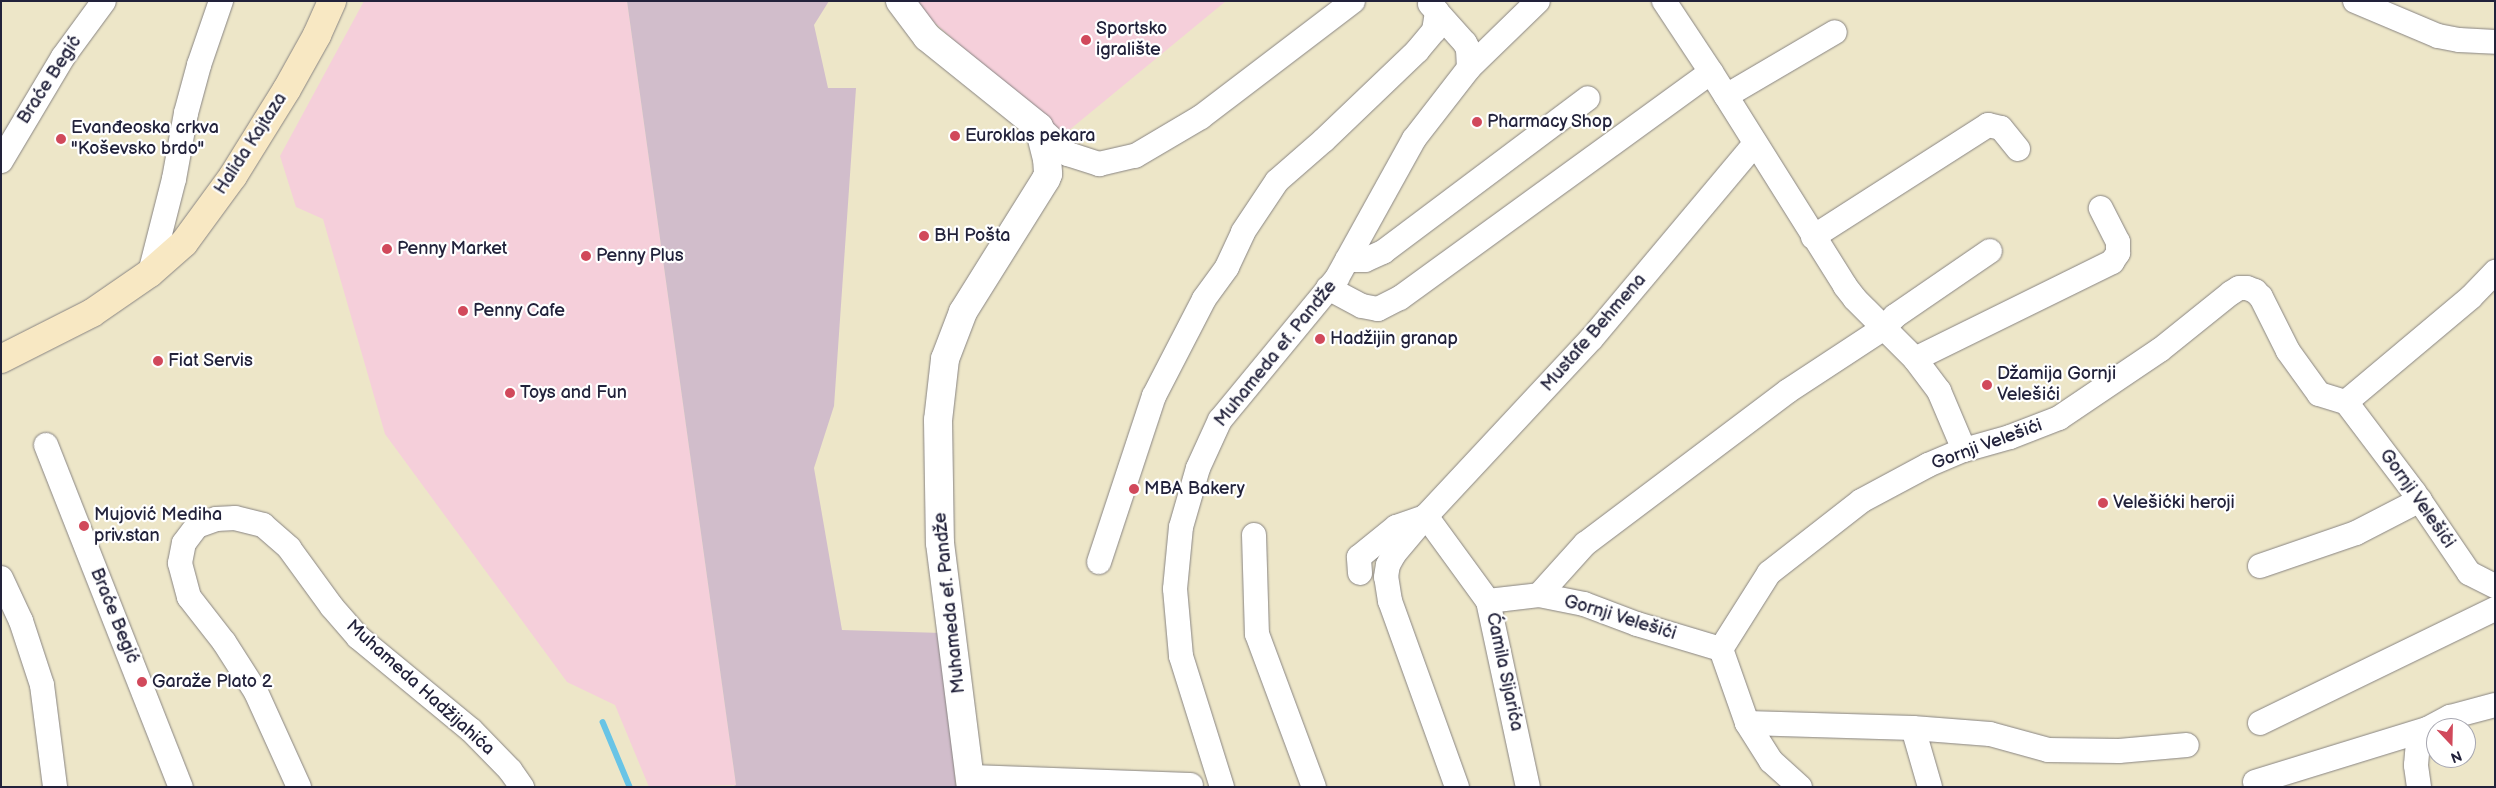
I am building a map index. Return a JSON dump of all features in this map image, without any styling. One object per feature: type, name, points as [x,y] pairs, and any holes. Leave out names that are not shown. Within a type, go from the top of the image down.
[{"type":"main road","name":"Halida Kajtaza","points":[[1,359],[92,313],[150,273],[184,243],[233,176],[287,88],[317,35],[332,1]]},
{"type":"street","name":"Braće Begić","points":[[1,161],[63,57],[104,1]]},
{"type":"street","points":[[150,273],[174,179],[186,113],[199,65],[221,1]]},
{"type":"street","points":[[900,1],[927,37],[1039,127],[1068,154],[1100,164],[1135,156],[1201,117],[1354,1]]},
{"type":"street","name":"Muhameda ef. Pandže","points":[[1222,787],[1181,656],[1175,588],[1180,527],[1198,468],[1220,420],[1337,278],[1414,139],[1469,68],[1538,1]]},
{"type":"street","points":[[1664,1],[1711,72],[1813,237],[1855,299],[1915,359],[1939,391],[1964,450]]},
{"type":"street","points":[[2355,1],[2438,36],[2459,40],[2495,42]]},
{"type":"street","points":[[1432,6],[1468,49],[1469,68]]},
{"type":"street","points":[[1099,562],[1154,396],[1204,299],[1227,267],[1243,232],[1276,181],[1324,140],[1417,51],[1434,31],[1432,6]]},
{"type":"street","points":[[1726,96],[1835,32]]},
{"type":"street","points":[[1328,288],[1362,306],[1378,309],[1400,298],[1711,72]]},
{"type":"street","points":[[1347,260],[1365,260],[1383,252],[1588,98]]},
{"type":"street","points":[[1813,237],[1988,125],[2001,128],[2018,149]]},
{"type":"street","name":"Muhameda ef. Pandže","points":[[1039,127],[1048,158],[1048,174],[963,312],[945,359],[938,420],[940,543],[971,782],[1191,785]]},
{"type":"street","name":"Mustafe Behmena","points":[[1426,516],[1592,338],[1755,144]]},
{"type":"street","points":[[1915,359],[2112,262],[2118,253],[2118,242],[2101,208]]},
{"type":"street","points":[[1539,596],[1585,544],[1788,391],[1884,328],[1895,316],[1990,251]]},
{"type":"street","points":[[2346,402],[2471,297],[2495,272]]},
{"type":"street","name":"Gornji Velešići","points":[[1488,601],[1539,596],[1584,604],[1637,624],[1721,649],[1769,573],[1861,501],[1928,466],[1964,450],[2010,437],[2059,418],[2160,350],[2239,288],[2248,288],[2255,291],[2260,297],[2288,351],[2319,394],[2346,402],[2420,500],[2469,573],[2495,586]]},
{"type":"street","name":"Braće Begić","points":[[46,445],[182,787]]},
{"type":"street","points":[[2260,566],[2356,533],[2420,500]]},
{"type":"street","points":[[1360,573],[1359,557],[1396,527],[1426,516]]},
{"type":"street","points":[[1426,516],[1394,554],[1388,565],[1386,577],[1390,601],[1397,622],[1457,787]]},
{"type":"street","name":"Ćamila Sijarića","points":[[1426,516],[1488,601],[1528,787]]},
{"type":"street","name":"Muhameda Hadžijahića","points":[[299,787],[256,692],[224,642],[189,597],[180,563],[184,543],[197,526],[216,519],[236,518],[263,525],[289,548],[332,608],[358,637],[472,730],[510,770],[522,787]]},
{"type":"street","points":[[1254,535],[1257,634],[1314,787]]},
{"type":"street","points":[[1,578],[21,621],[42,686],[55,787]]},
{"type":"street","points":[[2260,723],[2495,609]]},
{"type":"street","points":[[1721,649],[1747,723],[1771,761],[1800,787]]},
{"type":"street","points":[[2448,718],[2495,705]]},
{"type":"street","points":[[1747,723],[1913,728],[1990,734],[2048,750],[2119,751],[2187,746]]},
{"type":"street","points":[[1913,728],[1930,787]]},
{"type":"street","points":[[2255,782],[2426,729]]},
{"type":"street","points":[[2419,787],[2416,765],[2418,744],[2426,731]]},
{"type":"shaded area","points":[[364,1],[627,1],[736,785],[649,787],[615,705],[567,682],[385,434],[323,219],[296,207],[280,156]]},
{"type":"shaded area","points":[[627,1],[829,1],[814,25],[828,88],[856,88],[834,406],[814,468],[842,630],[942,633],[956,787],[732,787],[736,785]]},
{"type":"shaded area","points":[[910,1],[1226,1],[1062,136]]},
{"type":"waterway","points":[[603,722],[630,787]]},
{"type":"place","name":"Sportsko igralište","points":[[1086,40]]},
{"type":"place","name":"Pharmacy Shop","points":[[1477,122]]},
{"type":"place","name":"Euroklas pekara","points":[[955,136]]},
{"type":"place","name":"Evanđeoska crkva \"Koševsko brdo\"","points":[[61,139]]},
{"type":"place","name":"BH Pošta","points":[[924,236]]},
{"type":"place","name":"Penny Market","points":[[387,249]]},
{"type":"place","name":"Penny Plus","points":[[586,256]]},
{"type":"place","name":"Penny Cafe","points":[[463,311]]},
{"type":"place","name":"Hadžijin granap","points":[[1320,339]]},
{"type":"place","name":"Fiat Servis","points":[[158,361]]},
{"type":"place","name":"Džamija Gornji Velešići","points":[[1987,385]]},
{"type":"place","name":"Toys and Fun","points":[[510,393]]},
{"type":"place","name":"MBA Bakery","points":[[1134,489]]},
{"type":"place","name":"Velešićki heroji","points":[[2103,503]]},
{"type":"place","name":"Mujović Mediha priv.stan","points":[[84,526]]},
{"type":"place","name":"Garaže Plato 2","points":[[142,682]]}]
